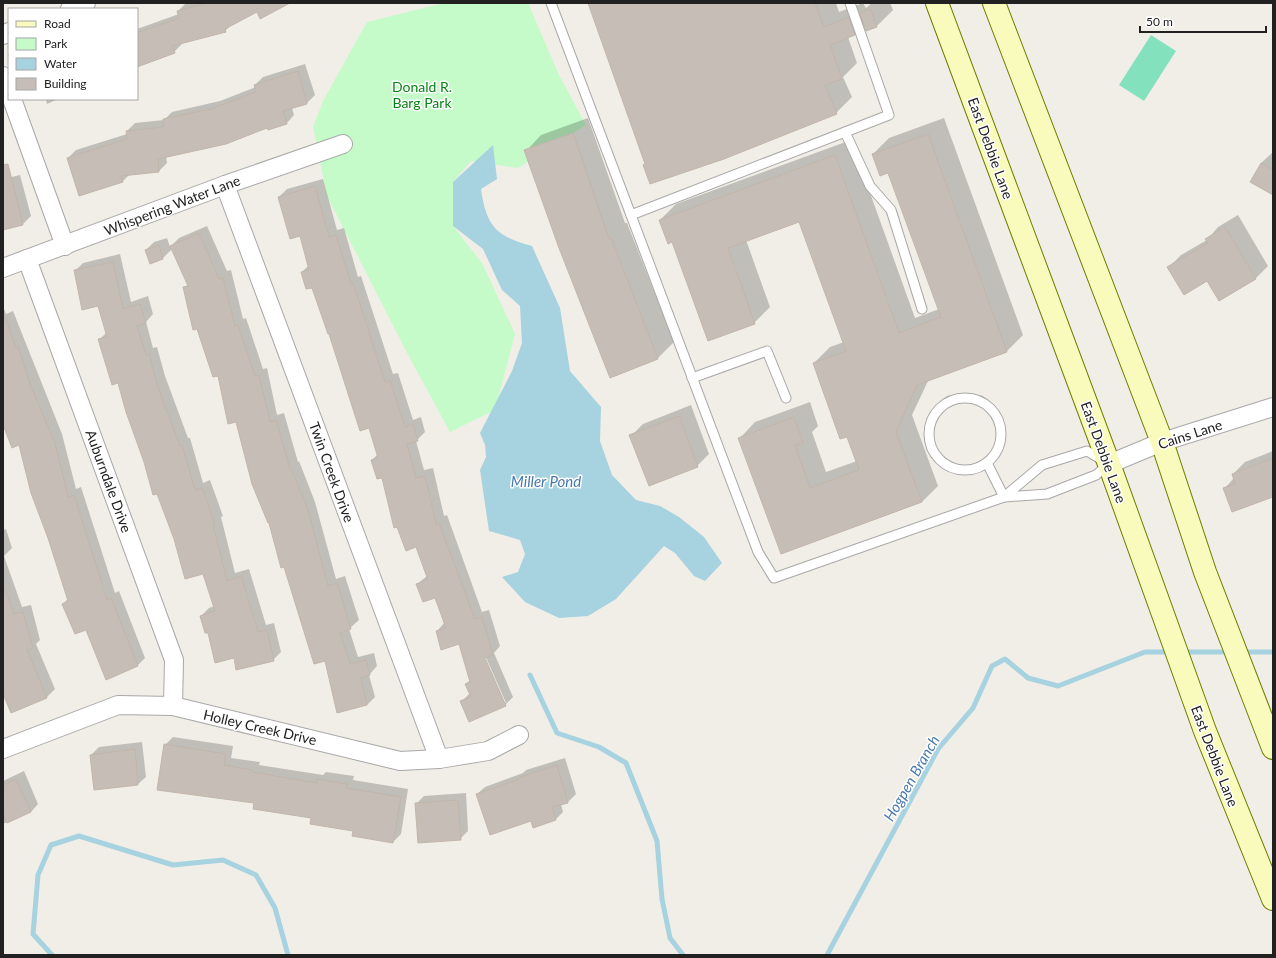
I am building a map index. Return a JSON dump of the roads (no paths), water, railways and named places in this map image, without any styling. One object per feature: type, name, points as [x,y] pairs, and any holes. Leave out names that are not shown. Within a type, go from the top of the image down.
[{"type":"main road","name":"East Debbie Lane","points":[[937,3],[1109,464],[1205,731],[1273,899]]},
{"type":"main road","points":[[994,3],[1162,442],[1205,572],[1270,739]]},
{"type":"street","points":[[73,8],[86,3]]},
{"type":"street","points":[[3,76],[8,89]]},
{"type":"street","points":[[12,100],[65,246]]},
{"type":"street","name":"Whispering Water Lane","points":[[3,268],[226,185],[343,144]]},
{"type":"street","name":"Twin Creek Drive","points":[[226,185],[439,759]]},
{"type":"street","name":"Auburndale Drive","points":[[27,259],[174,660],[173,706]]},
{"type":"street","name":"Cains Lane","points":[[1109,464],[1162,442],[1273,407]]},
{"type":"street","name":"Holley Creek Drive","points":[[3,749],[118,705],[173,706],[400,761],[439,759],[488,751],[519,735]]},
{"type":"lane","points":[[551,3],[758,552],[774,578],[1004,497],[1047,494],[1096,475],[1109,464],[1087,451],[1042,465],[1004,497]]},
{"type":"lane","points":[[631,215],[889,115],[850,3]]},
{"type":"lane","points":[[845,132],[870,186],[891,210],[922,309]]},
{"type":"lane","points":[[692,378],[767,351],[786,398]]},
{"type":"lane","points":[[970,397],[987,405],[999,419],[1002,430],[1001,443],[996,454],[987,463],[977,468],[966,470],[954,468],[944,463],[936,454],[930,444],[929,432],[931,421],[937,411],[946,403],[958,398],[970,397]]},
{"type":"lane","points":[[987,463],[1004,497]]},
{"type":"water","name":"Miller Pond","points":[[493,145],[497,179],[481,189],[486,212],[495,228],[501,234],[532,246],[560,308],[570,371],[601,407],[600,441],[612,475],[636,500],[660,506],[679,517],[704,537],[722,563],[705,581],[694,576],[675,553],[664,546],[616,599],[588,616],[559,618],[525,602],[502,577],[518,572],[525,554],[520,540],[489,531],[480,470],[486,457],[485,445],[480,433],[512,371],[522,343],[520,306],[502,290],[483,249],[453,226],[453,182]]},
{"type":"waterway","name":"Hogpen Branch","points":[[827,955],[938,749],[973,708],[992,666],[1005,659],[1028,678],[1058,686],[1145,652],[1170,652]]},
{"type":"waterway","name":"Hogpen Branch","points":[[1182,652],[1230,652]]},
{"type":"waterway","name":"Hogpen Branch","points":[[1242,652],[1273,652]]},
{"type":"waterway","points":[[530,675],[557,733],[599,747],[626,763],[657,841],[662,899],[670,938],[683,955]]},
{"type":"waterway","name":"Hogpen Branch","points":[[52,955],[33,934],[38,875],[51,845],[79,836],[173,865],[223,860],[256,875],[275,908],[288,955]]},
{"type":"park label","name":"Donald R. Barg Park","points":[[422,94]]}]
